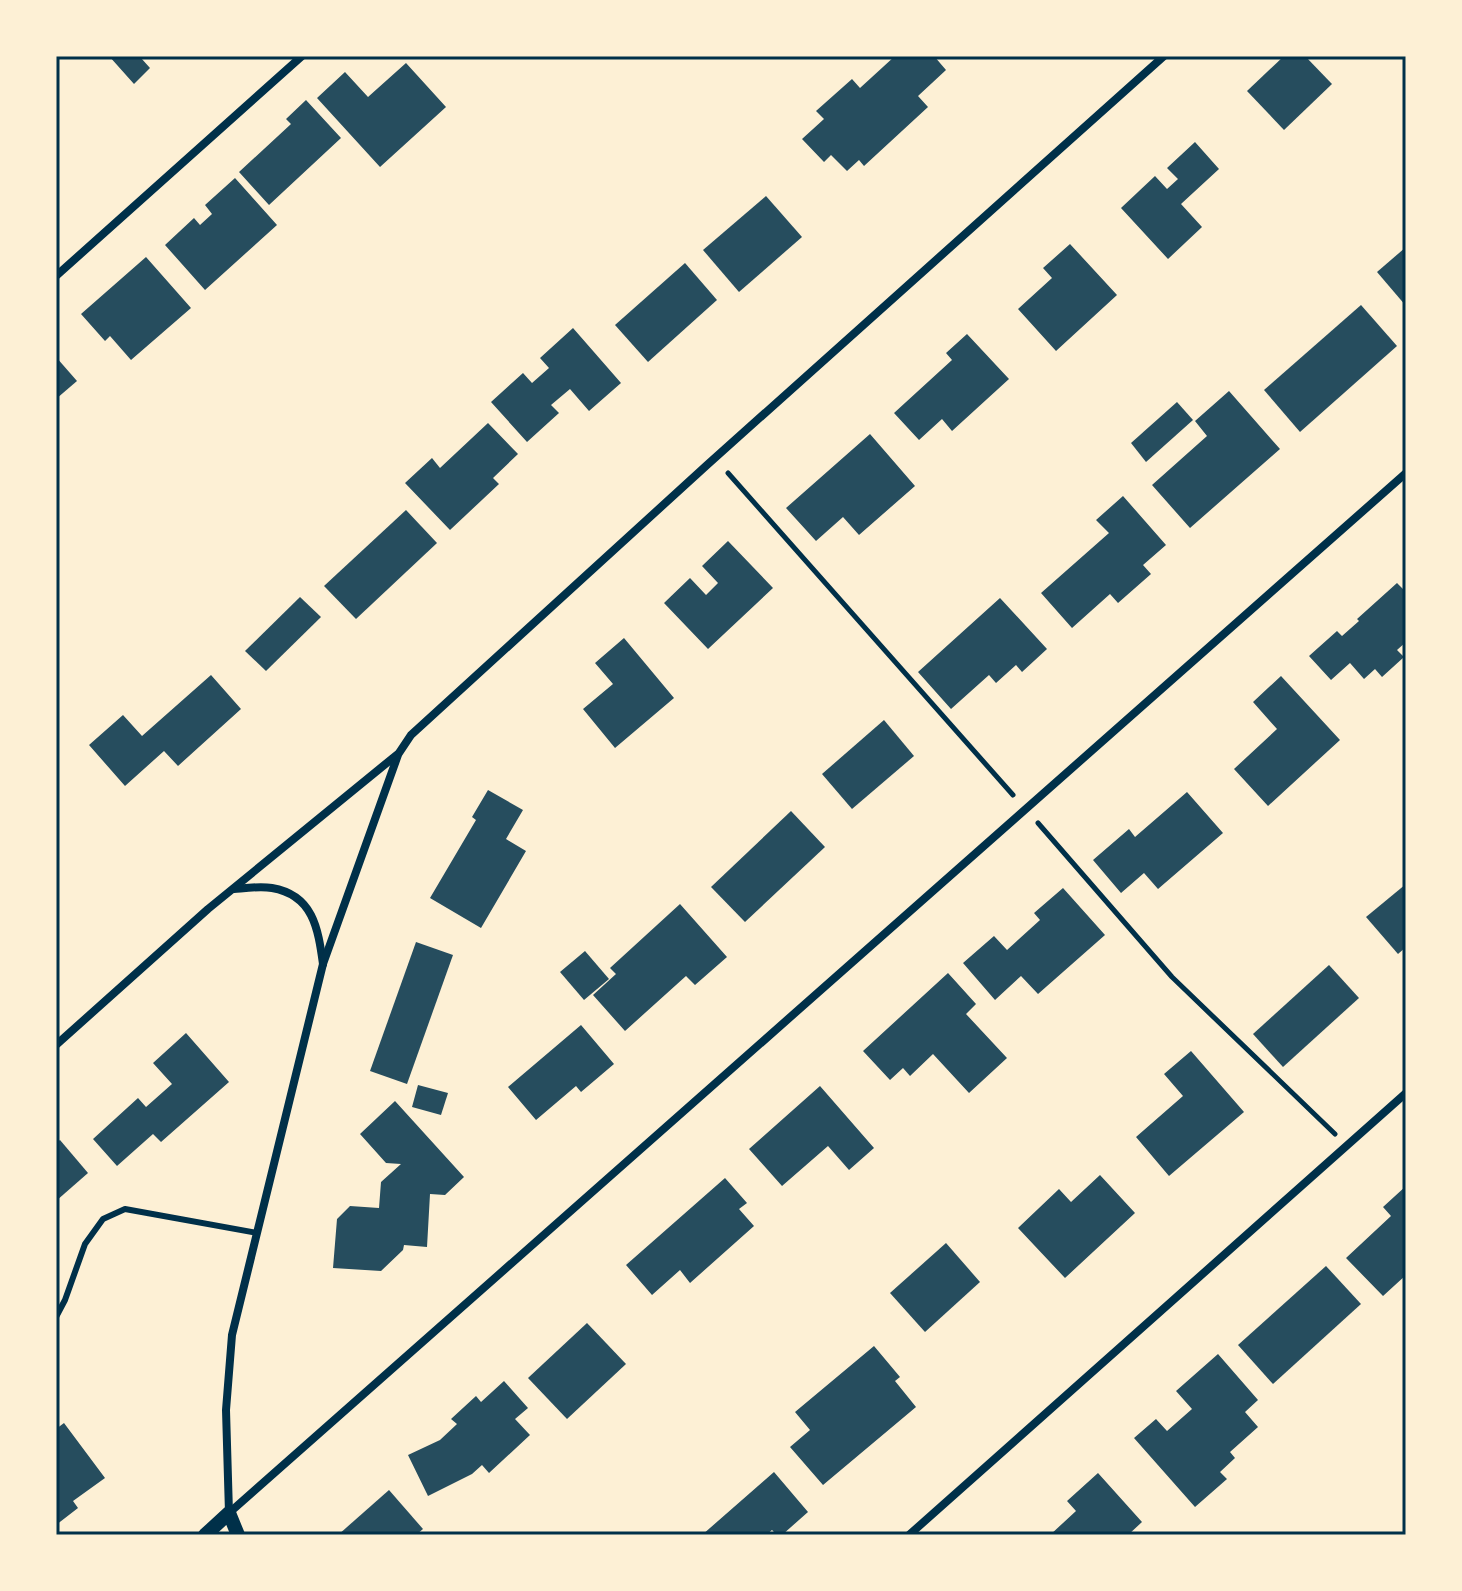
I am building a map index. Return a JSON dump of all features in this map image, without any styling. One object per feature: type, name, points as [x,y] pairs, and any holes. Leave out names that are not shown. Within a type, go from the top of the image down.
[{"type":"street","points":[[56,276],[302,56]]},
{"type":"street","points":[[238,1535],[229,1513],[226,1410],[232,1335],[323,964],[399,753],[411,735],[714,458],[1164,56]]},
{"type":"street","points":[[205,1535],[1406,473]]},
{"type":"street","points":[[56,1045],[232,889],[399,753]]},
{"type":"street","points":[[232,889],[270,887],[293,894],[308,909],[318,929],[323,964]]},
{"type":"street","points":[[909,1535],[1406,1093]]},
{"type":"lane","points":[[56,1317],[85,1244],[103,1219],[125,1209],[257,1233]]},
{"type":"path","points":[[714,458],[1172,977],[1347,1146]]},
{"type":"building","points":[[109,56],[143,56],[141,58],[150,68],[134,84]]},
{"type":"building","points":[[895,56],[934,56],[946,70],[918,96],[928,107],[864,166],[859,160],[847,171],[831,155],[824,162],[802,139],[824,119],[816,111],[852,79],[860,88]]},
{"type":"building","points":[[1284,56],[1305,56],[1332,84],[1284,130],[1247,91]]},
{"type":"building","points":[[406,63],[446,107],[380,167],[317,98],[345,72],[368,97]]},
{"type":"building","points":[[306,100],[341,138],[269,205],[239,172],[291,124],[286,119]]},
{"type":"building","points":[[1195,142],[1219,169],[1181,204],[1202,227],[1168,259],[1121,208],[1155,176],[1167,189],[1178,179],[1167,168]]},
{"type":"building","points":[[235,178],[277,225],[205,290],[165,245],[194,218],[200,225],[212,214],[205,205]]},
{"type":"building","points":[[766,196],[802,237],[739,292],[703,250]]},
{"type":"building","points":[[1070,244],[1117,295],[1056,351],[1018,309],[1052,278],[1043,268]]},
{"type":"building","points":[[1406,247],[1406,306],[1377,272]]},
{"type":"building","points":[[146,257],[191,308],[131,360],[110,336],[105,341],[81,314]]},
{"type":"building","points":[[685,263],[717,300],[648,362],[615,325]]},
{"type":"building","points":[[1361,305],[1397,346],[1300,432],[1264,390]]},
{"type":"building","points":[[573,328],[621,383],[589,411],[570,389],[551,405],[559,413],[527,442],[491,402],[523,373],[532,383],[549,368],[540,358]]},
{"type":"building","points":[[967,334],[1009,379],[952,431],[942,419],[919,440],[894,413],[952,360],[946,353]]},
{"type":"building","points":[[56,357],[77,381],[56,399]]},
{"type":"building","points":[[1229,391],[1280,449],[1190,528],[1152,485],[1207,436],[1195,421]]},
{"type":"building","points":[[1177,402],[1193,420],[1146,462],[1131,443]]},
{"type":"building","points":[[488,423],[518,454],[493,478],[499,484],[450,530],[405,483],[432,458],[440,468]]},
{"type":"building","points":[[870,434],[915,486],[859,535],[843,517],[816,541],[786,508]]},
{"type":"building","points":[[1123,496],[1166,545],[1143,565],[1151,574],[1118,603],[1110,594],[1072,628],[1041,593],[1109,533],[1096,520]]},
{"type":"building","points":[[406,510],[437,543],[356,619],[324,586]]},
{"type":"building","points":[[728,541],[773,588],[708,649],[664,603],[690,578],[706,595],[718,583],[702,566]]},
{"type":"building","points":[[1397,583],[1406,592],[1406,642],[1397,650],[1404,657],[1382,677],[1375,669],[1364,679],[1350,663],[1331,680],[1309,656],[1337,631],[1342,636]]},
{"type":"building","points":[[300,597],[321,617],[266,671],[245,651]]},
{"type":"building","points":[[1000,598],[1047,649],[1022,672],[1016,665],[996,683],[989,675],[951,709],[918,672]]},
{"type":"building","points":[[624,638],[674,698],[615,748],[583,709],[613,684],[595,663]]},
{"type":"building","points":[[211,675],[241,709],[178,766],[164,751],[125,786],[89,745],[123,715],[142,736]]},
{"type":"building","points":[[1281,676],[1340,740],[1268,806],[1234,769],[1277,729],[1253,702]]},
{"type":"building","points":[[884,720],[914,756],[852,809],[822,774]]},
{"type":"building","points":[[488,790],[523,810],[506,839],[526,851],[481,928],[430,898],[476,820],[472,817]]},
{"type":"building","points":[[1187,792],[1223,833],[1158,889],[1144,873],[1121,893],[1093,860],[1129,829],[1135,837]]},
{"type":"building","points":[[791,811],[825,847],[745,922],[711,887]]},
{"type":"building","points":[[1406,884],[1406,947],[1398,954],[1366,917]]},
{"type":"building","points":[[1063,888],[1105,935],[1038,994],[1021,976],[995,1000],[963,963],[994,936],[1007,950],[1040,920],[1034,913]]},
{"type":"building","points":[[680,904],[727,957],[695,985],[686,976],[625,1031],[593,995],[616,974],[610,968]]},
{"type":"building","points":[[416,942],[453,955],[407,1084],[370,1071]]},
{"type":"building","points":[[585,951],[609,979],[584,1000],[560,972]]},
{"type":"building","points":[[1329,965],[1359,998],[1283,1067],[1253,1034]]},
{"type":"building","points":[[948,973],[976,1004],[966,1014],[1007,1058],[969,1093],[933,1054],[910,1076],[903,1068],[890,1080],[863,1051]]},
{"type":"building","points":[[581,1025],[614,1064],[581,1092],[576,1086],[536,1120],[508,1087]]},
{"type":"building","points":[[186,1033],[229,1082],[161,1142],[153,1134],[117,1166],[93,1139],[138,1098],[146,1107],[172,1084],[153,1063]]},
{"type":"building","points":[[1191,1051],[1244,1112],[1169,1176],[1136,1137],[1183,1096],[1164,1074]]},
{"type":"building","points":[[418,1085],[448,1093],[441,1115],[412,1107]]},
{"type":"building","points":[[820,1086],[874,1148],[849,1170],[828,1146],[782,1186],[749,1149]]},
{"type":"building","points":[[395,1101],[464,1177],[445,1195],[430,1194],[427,1247],[404,1245],[403,1250],[381,1271],[333,1268],[337,1219],[350,1206],[379,1208],[381,1182],[401,1164],[386,1163],[360,1134]]},
{"type":"building","points":[[60,1140],[88,1173],[56,1201],[56,1143]]},
{"type":"building","points":[[1100,1175],[1135,1213],[1065,1278],[1018,1228],[1059,1189],[1071,1202]]},
{"type":"building","points":[[725,1178],[747,1203],[739,1209],[754,1226],[690,1283],[680,1270],[652,1295],[626,1265]]},
{"type":"building","points":[[1406,1186],[1406,1275],[1383,1296],[1346,1258],[1391,1216],[1383,1207]]},
{"type":"building","points":[[946,1243],[980,1282],[925,1332],[890,1293]]},
{"type":"building","points":[[1326,1266],[1361,1304],[1273,1384],[1238,1345]]},
{"type":"building","points":[[587,1323],[626,1364],[567,1419],[528,1378]]},
{"type":"building","points":[[874,1346],[900,1377],[895,1381],[916,1407],[823,1485],[790,1447],[810,1430],[795,1412]]},
{"type":"building","points":[[1218,1354],[1258,1400],[1245,1412],[1258,1427],[1230,1452],[1235,1458],[1220,1472],[1227,1479],[1195,1507],[1134,1438],[1156,1419],[1167,1431],[1192,1409],[1176,1391]]},
{"type":"building","points":[[504,1381],[528,1408],[515,1419],[530,1435],[489,1473],[482,1465],[472,1474],[428,1496],[408,1455],[440,1440],[457,1424],[451,1419],[476,1396],[481,1402]]},
{"type":"building","points":[[64,1423],[105,1478],[73,1501],[78,1508],[56,1525],[56,1429]]},
{"type":"building","points":[[774,1472],[808,1512],[782,1535],[772,1530],[766,1535],[702,1535]]},
{"type":"building","points":[[1098,1473],[1142,1522],[1128,1535],[1050,1535],[1076,1511],[1067,1501]]},
{"type":"building","points":[[389,1490],[423,1529],[416,1535],[338,1535]]}]
